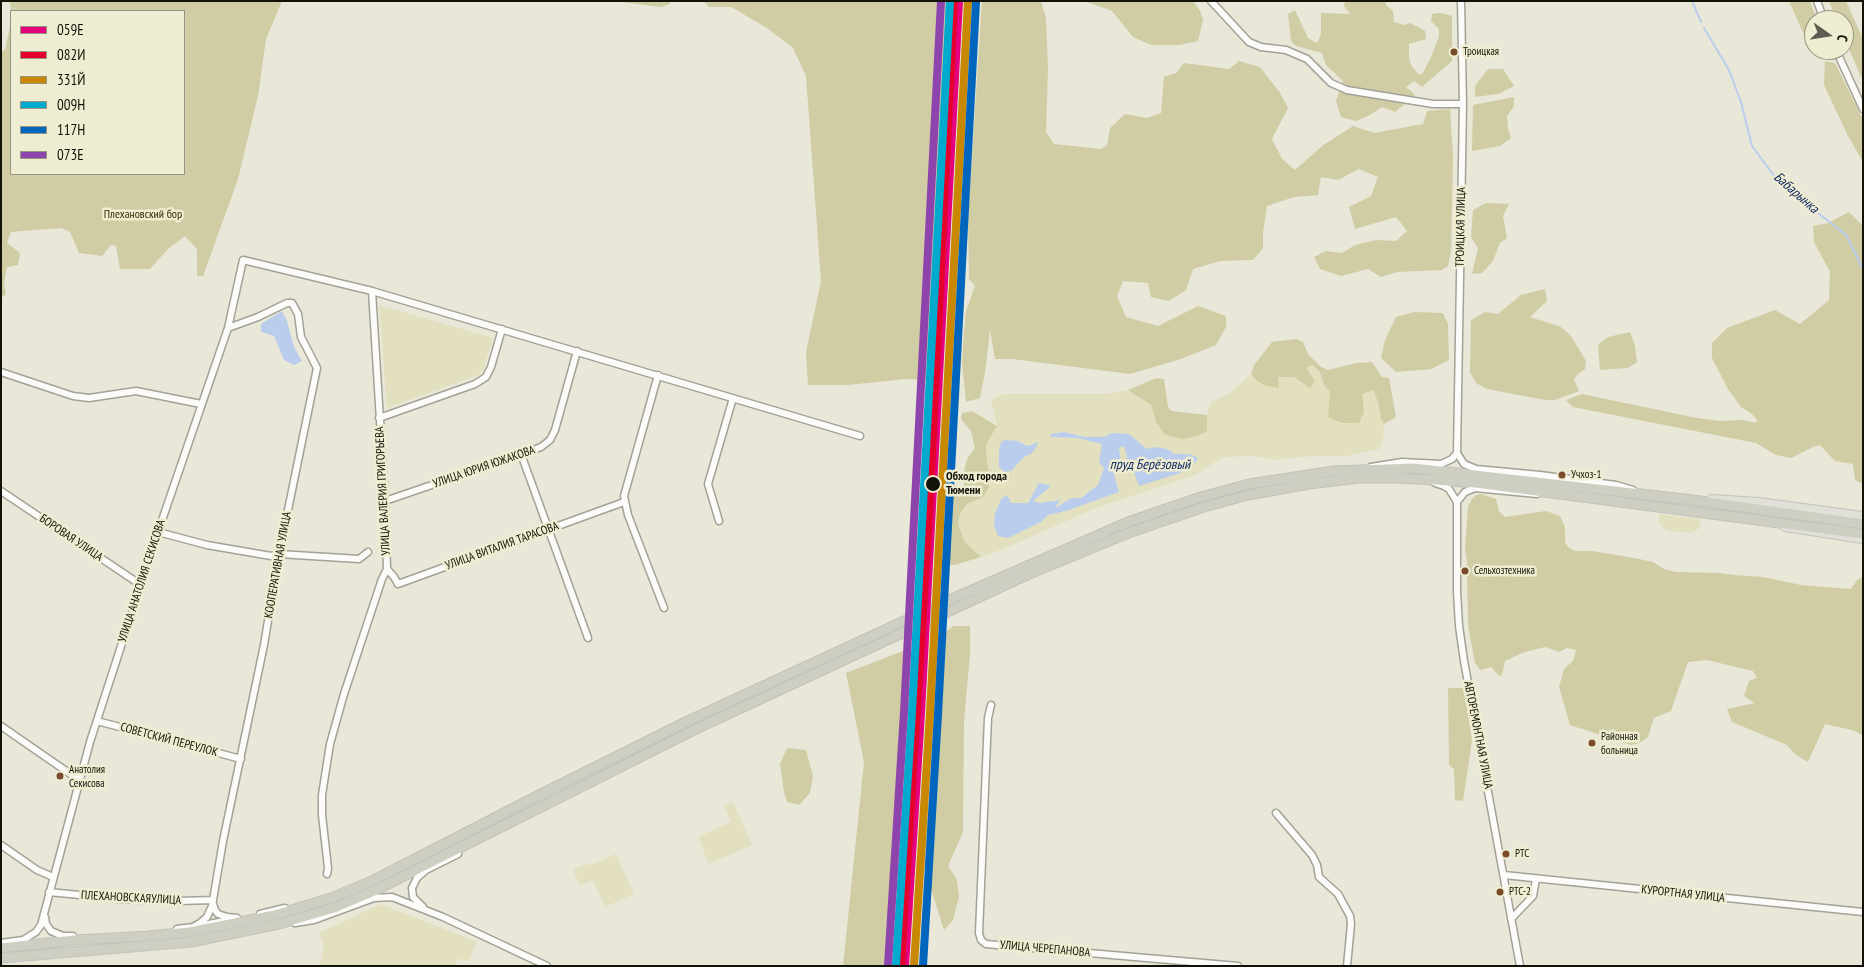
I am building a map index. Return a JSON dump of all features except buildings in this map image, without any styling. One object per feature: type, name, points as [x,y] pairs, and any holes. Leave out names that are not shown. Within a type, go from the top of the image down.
[{"type":"highway","points":[[1,948],[75,940],[190,932],[276,915],[331,898],[372,881],[555,786],[692,719],[956,597],[1112,529],[1201,497],[1276,479],[1359,469],[1436,469],[1693,500],[1863,524]]},
{"type":"highway","points":[[1,958],[87,949],[170,945],[279,924],[309,916],[354,900],[696,729],[894,636],[1131,532],[1204,507],[1248,495],[1277,489],[1378,477],[1426,479],[1476,483],[1863,534]]},
{"type":"main road","points":[[1693,500],[1730,499],[1863,516]]},
{"type":"main road","points":[[1734,518],[1863,539]]},
{"type":"street","points":[[1211,1],[1249,42],[1260,46],[1286,50],[1307,59],[1331,83],[1347,90],[1433,104],[1463,104]]},
{"type":"street","name":"ТРОИЦКАЯ УЛИЦА","points":[[1458,453],[1463,104],[1461,1]]},
{"type":"street","points":[[1841,60],[1863,109]]},
{"type":"street","name":"УЛИЦА АНАТОЛИЯ СЕКИСОВА","points":[[47,903],[96,721],[228,328],[243,260],[372,290]]},
{"type":"street","points":[[372,290],[860,436]]},
{"type":"street","name":"УЛИЦА ВАЛЕРИЯ ГРИГОРЬЕВА","points":[[327,874],[322,795],[330,744],[344,694],[387,569],[385,501],[372,290]]},
{"type":"street","name":"КООПЕРАТИВНАЯ УЛИЦА","points":[[194,927],[207,917],[213,900],[222,841],[264,645],[279,554],[317,368],[301,337],[298,314],[292,303],[287,303],[258,317],[228,328]]},
{"type":"street","points":[[379,418],[475,384],[486,377],[502,329]]},
{"type":"street","name":"УЛИЦА ЮРИЯ ЮЖАКОВА","points":[[385,501],[541,447],[550,440],[555,430],[577,351]]},
{"type":"street","points":[[1,372],[73,396],[89,398],[136,392],[202,404]]},
{"type":"street","points":[[658,375],[626,484],[624,502],[664,608]]},
{"type":"street","points":[[719,521],[708,484],[733,398]]},
{"type":"street","points":[[1359,469],[1402,462],[1441,464],[1452,459],[1458,453],[1464,464],[1471,467],[1616,485],[1644,494]]},
{"type":"street","points":[[521,454],[588,638]]},
{"type":"street","points":[[1378,477],[1435,483],[1449,489],[1457,502],[1465,492],[1476,488],[1528,494],[1554,494]]},
{"type":"street","name":"БОРОВАЯ УЛИЦА","points":[[2,493],[141,585]]},
{"type":"street","name":"УЛИЦА ВИТАЛИЯ ТАРАСОВА","points":[[387,569],[394,576],[398,584],[624,502]]},
{"type":"street","name":"АВТОРЕМОНТНАЯ УЛИЦА","points":[[1457,502],[1456,557],[1459,626],[1468,685],[1520,966]]},
{"type":"street","points":[[158,532],[207,545],[271,556],[279,554],[359,559],[368,552]]},
{"type":"street","name":"УЛИЦА ЧЕРЕПАНОВА","points":[[991,706],[988,718],[979,933],[981,940],[986,944],[1238,966]]},
{"type":"street","name":"СОВЕТСКИЙ ПЕРЕУЛОК","points":[[96,721],[241,759]]},
{"type":"street","points":[[1,726],[79,780]]},
{"type":"street","points":[[1276,813],[1312,855],[1317,865],[1319,877],[1338,894],[1350,916],[1348,966]]},
{"type":"street","points":[[428,911],[415,901],[413,897],[412,888],[417,878],[426,870],[473,845],[483,835]]},
{"type":"street","points":[[1,845],[37,870],[53,877]]},
{"type":"street","name":"КУРОРТНАЯ УЛИЦА","points":[[1504,875],[1863,912]]},
{"type":"street","points":[[1511,919],[1533,896],[1536,879]]},
{"type":"street","points":[[47,903],[46,924],[55,934],[68,937],[154,932],[194,927],[237,918],[304,902],[372,881]]},
{"type":"street","name":"ПЛЕХАНОВСКАЯУЛИЦА","points":[[49,892],[120,899],[213,900]]},
{"type":"street","points":[[279,924],[314,920],[381,896],[392,897],[428,911],[547,966]]},
{"type":"street","points":[[213,900],[214,910],[218,914],[227,918],[237,918]]},
{"type":"street","points":[[1,944],[18,941],[36,932],[41,925],[47,903]]},
{"type":"street","points":[[75,940],[102,934],[128,937]]},
{"type":"shaded area","points":[[379,305],[493,338],[483,370],[478,375],[387,408]]},
{"type":"shaded area","points":[[1311,365],[1320,372],[1324,385],[1330,392],[1330,402],[1364,412],[1362,394],[1373,390],[1384,424],[1383,440],[1379,449],[1346,456],[1314,456],[1272,460],[1254,456],[1223,457],[1195,475],[1093,509],[981,557],[965,542],[958,524],[960,513],[967,504],[983,497],[990,474],[986,445],[997,426],[991,400],[1003,394],[1106,394],[1128,390],[1151,405],[1156,422],[1207,431],[1207,415],[1210,403],[1230,393],[1251,374],[1257,381],[1279,388],[1278,376],[1294,377],[1310,388],[1306,368]],"holes":[[[1064,432],[1084,437],[1104,437],[1112,433],[1129,434],[1147,449],[1167,449],[1174,454],[1190,454],[1180,473],[1164,478],[1125,468],[1127,457],[1124,446],[1118,448],[1120,463],[1112,467],[1118,492],[1066,511],[1048,515],[1041,522],[1027,528],[1001,499],[1007,495],[1010,503],[1028,503],[1040,483],[1050,486],[1033,502],[1040,503],[1059,500],[1053,509],[1072,498],[1081,498],[1098,485],[1104,468],[1102,443],[1078,438],[1050,437]],[[1018,441],[1027,446],[1033,443],[1031,454],[1024,456],[1011,471]]]},
{"type":"shaded area","points":[[1659,514],[1700,519],[1701,524],[1696,531],[1690,533],[1670,531],[1664,529],[1659,523]]},
{"type":"shaded area","points":[[733,802],[752,845],[709,864],[698,837],[731,822],[724,806]]},
{"type":"shaded area","points":[[616,854],[634,894],[605,907],[593,880],[580,886],[573,870],[588,863],[589,866]]},
{"type":"shaded area","points":[[381,904],[477,942],[468,962],[458,958],[455,966],[323,966],[320,963],[324,946],[319,933]]},
{"type":"green space","name":"Плехановский бор","points":[[10,1],[282,1],[266,39],[258,96],[238,179],[203,276],[197,276],[197,249],[185,236],[168,249],[150,269],[120,269],[116,246],[111,245],[102,256],[79,253],[70,232],[61,228],[11,232],[7,243],[20,253],[18,265],[7,267],[4,284],[6,294],[1,298],[1,51],[5,50],[10,27],[10,175],[185,175],[185,10],[11,10]]},
{"type":"green space","points":[[613,1],[669,1],[670,4],[661,7]]},
{"type":"green space","points":[[704,1],[948,1],[944,111],[935,241],[930,380],[905,379],[848,385],[808,385],[806,352],[821,281],[806,76],[793,48],[767,28],[731,7],[709,7]]},
{"type":"green space","points":[[982,1],[1041,1],[1046,18],[1048,69],[1046,132],[1054,144],[1101,149],[1107,145],[1110,128],[1125,114],[1147,118],[1161,113],[1164,77],[1176,73],[1184,63],[1229,69],[1239,61],[1260,67],[1280,93],[1288,108],[1272,139],[1282,159],[1295,170],[1322,146],[1353,126],[1374,133],[1423,124],[1427,111],[1450,109],[1453,156],[1451,251],[1448,266],[1442,270],[1397,272],[1381,277],[1368,269],[1341,276],[1320,269],[1314,257],[1326,251],[1342,253],[1355,245],[1376,240],[1396,241],[1407,231],[1396,217],[1355,229],[1349,207],[1371,196],[1378,177],[1359,169],[1338,180],[1321,177],[1318,195],[1294,197],[1267,206],[1263,248],[1253,260],[1220,261],[1193,269],[1186,290],[1169,301],[1151,297],[1148,283],[1123,281],[1117,296],[1126,317],[1158,326],[1198,306],[1226,316],[1226,327],[1216,345],[1181,359],[1130,374],[1012,359],[995,359],[990,330],[980,398],[966,402],[962,362],[966,311],[975,286],[969,279],[968,218]]},
{"type":"green space","points":[[1084,1],[1193,1],[1200,11],[1203,20],[1198,41],[1179,45],[1151,45],[1133,37],[1112,11]]},
{"type":"green space","points":[[1345,1],[1386,1],[1386,5],[1393,11],[1394,22],[1404,25],[1410,23],[1425,31],[1426,39],[1409,44],[1411,65],[1419,75],[1423,73],[1439,36],[1439,29],[1431,21],[1432,14],[1441,13],[1452,16],[1452,61],[1422,87],[1414,81],[1406,87],[1415,95],[1395,112],[1382,107],[1356,121],[1341,117],[1336,101],[1343,81],[1326,65],[1322,53],[1296,46],[1291,41],[1288,14],[1295,10],[1308,38],[1317,43],[1321,34],[1321,13],[1350,14],[1344,6]]},
{"type":"green space","points":[[1789,1],[1810,1],[1813,10],[1804,10],[1804,34]]},
{"type":"green space","points":[[1829,1],[1846,1],[1850,10],[1832,10]]},
{"type":"green space","points":[[1854,19],[1863,39],[1863,82],[1854,60]]},
{"type":"green space","points":[[1825,61],[1835,63],[1863,120],[1863,162],[1848,136],[1824,85]]},
{"type":"green space","points":[[1488,69],[1503,69],[1514,86],[1498,94],[1475,97],[1475,86]]},
{"type":"green space","points":[[1514,97],[1514,106],[1507,116],[1511,138],[1500,146],[1472,151],[1473,105]]},
{"type":"green space","points":[[1486,203],[1509,204],[1503,216],[1507,238],[1500,243],[1493,261],[1482,273],[1472,274],[1478,248],[1471,237],[1473,210]]},
{"type":"green space","points":[[1849,212],[1863,226],[1863,484],[1855,480],[1853,464],[1835,461],[1820,445],[1791,458],[1776,455],[1756,443],[1573,407],[1566,400],[1582,394],[1697,418],[1720,421],[1742,420],[1756,423],[1757,420],[1752,414],[1741,407],[1728,389],[1712,358],[1712,343],[1727,328],[1775,310],[1800,324],[1829,300],[1830,272],[1814,242],[1813,226],[1828,223]]},
{"type":"green space","points":[[1545,289],[1547,301],[1530,317],[1561,327],[1571,336],[1586,361],[1585,369],[1574,379],[1579,391],[1555,400],[1545,400],[1487,389],[1476,383],[1470,372],[1471,320],[1485,312],[1498,314],[1521,295]]},
{"type":"green space","points":[[1414,312],[1443,313],[1448,324],[1449,360],[1431,369],[1396,372],[1381,358],[1385,340],[1396,317]]},
{"type":"green space","points":[[1630,332],[1635,346],[1637,362],[1628,368],[1600,370],[1598,345],[1608,337]]},
{"type":"green space","points":[[1296,339],[1303,342],[1308,354],[1321,367],[1328,370],[1356,363],[1372,362],[1382,377],[1389,378],[1396,417],[1384,424],[1373,390],[1362,394],[1364,412],[1359,423],[1342,423],[1328,417],[1330,392],[1324,385],[1320,372],[1312,365],[1306,368],[1315,381],[1310,388],[1294,377],[1278,377],[1279,388],[1266,386],[1257,381],[1251,374],[1254,365],[1272,342]]},
{"type":"green space","points":[[1156,378],[1164,379],[1168,407],[1171,411],[1207,415],[1207,431],[1197,436],[1183,439],[1165,435],[1156,422],[1151,405],[1128,390]]},
{"type":"green space","points":[[972,411],[997,426],[986,445],[990,474],[989,487],[983,497],[967,504],[960,513],[958,524],[965,542],[981,557],[955,565],[948,565],[950,498],[955,491],[964,487],[964,471],[967,459],[975,448],[971,431],[961,419],[962,413]]},
{"type":"green space","points":[[1481,494],[1496,499],[1499,511],[1505,517],[1546,511],[1560,516],[1565,527],[1565,542],[1568,547],[1575,551],[1592,551],[1634,558],[1653,562],[1664,569],[1676,572],[1720,573],[1763,577],[1801,585],[1851,589],[1857,580],[1863,577],[1863,735],[1852,730],[1825,724],[1808,762],[1796,755],[1787,745],[1732,722],[1727,709],[1755,703],[1744,696],[1749,681],[1757,678],[1753,671],[1707,660],[1688,662],[1671,711],[1654,718],[1648,737],[1639,743],[1631,745],[1570,725],[1559,687],[1564,669],[1573,661],[1576,650],[1567,648],[1559,652],[1545,647],[1522,653],[1505,661],[1502,675],[1499,676],[1491,667],[1480,670],[1475,663],[1468,625],[1465,549],[1468,507],[1476,495]]},
{"type":"green space","points":[[953,626],[970,626],[970,654],[964,721],[963,832],[948,866],[957,880],[959,897],[953,920],[944,930],[923,864],[931,774],[939,739],[929,718],[930,688],[938,639]]},
{"type":"green space","points":[[903,651],[909,662],[891,966],[843,966],[864,762],[846,673]]},
{"type":"green space","points":[[1448,688],[1464,688],[1472,740],[1463,801],[1455,800],[1454,769],[1449,765]]},
{"type":"green space","points":[[787,748],[806,750],[813,776],[810,793],[799,805],[787,802],[784,792],[780,764]]},
{"type":"water","points":[[282,311],[287,321],[294,347],[302,361],[294,365],[284,360],[274,336],[261,332],[261,324]]},
{"type":"water","name":"пруд Берёзовый","points":[[1064,432],[1084,437],[1104,437],[1112,433],[1129,434],[1147,449],[1154,447],[1167,449],[1174,454],[1190,454],[1198,458],[1192,467],[1180,473],[1139,486],[1135,474],[1125,468],[1127,457],[1124,446],[1119,448],[1121,463],[1112,467],[1119,492],[1066,511],[1048,515],[1041,522],[1008,538],[998,536],[994,525],[995,514],[1001,499],[1007,495],[1011,503],[1028,503],[1039,483],[1051,486],[1033,501],[1040,503],[1060,500],[1055,508],[1072,498],[1081,498],[1098,485],[1104,468],[1099,463],[1102,444],[1078,438],[1050,437],[1051,434]]},
{"type":"water","points":[[1005,440],[1018,441],[1027,446],[1038,442],[1031,454],[1024,457],[1011,471],[1004,472],[999,467],[999,452],[1001,442]]},
{"type":"waterway","name":"Бабарынка","points":[[1692,1],[1701,22]]},
{"type":"waterway","name":"Бабарынка","points":[[1704,28],[1729,70],[1741,102],[1752,146],[1775,177],[1846,235],[1863,269]]},
{"type":"transit line","name":"073Е","points":[[888,965],[904,712],[941,1]]},
{"type":"transit line","name":"009Н","points":[[896,965],[912,712],[950,1]]},
{"type":"transit line","name":"082И","points":[[901,966],[929,513],[954,1]]},
{"type":"transit line","name":"059Е","points":[[905,966],[921,713],[959,1]]},
{"type":"transit line","name":"331Й","points":[[914,966],[930,713],[968,1]]},
{"type":"transit line","name":"117Н","points":[[923,966],[976,2]]},
{"type":"place","name":"Троицкая","points":[[1454,52]]},
{"type":"place","name":"Учхоз-1","points":[[1562,475]]},
{"type":"place","name":"Обход города Тюмени","points":[[933,484]]},
{"type":"place","name":"Сельхозтехника","points":[[1465,571]]},
{"type":"place","name":"Районная больница","points":[[1592,743]]},
{"type":"place","name":"Анатолия Секисова","points":[[60,776]]},
{"type":"place","name":"РТС","points":[[1506,854]]},
{"type":"place","name":"РТС-2","points":[[1500,892]]}]
